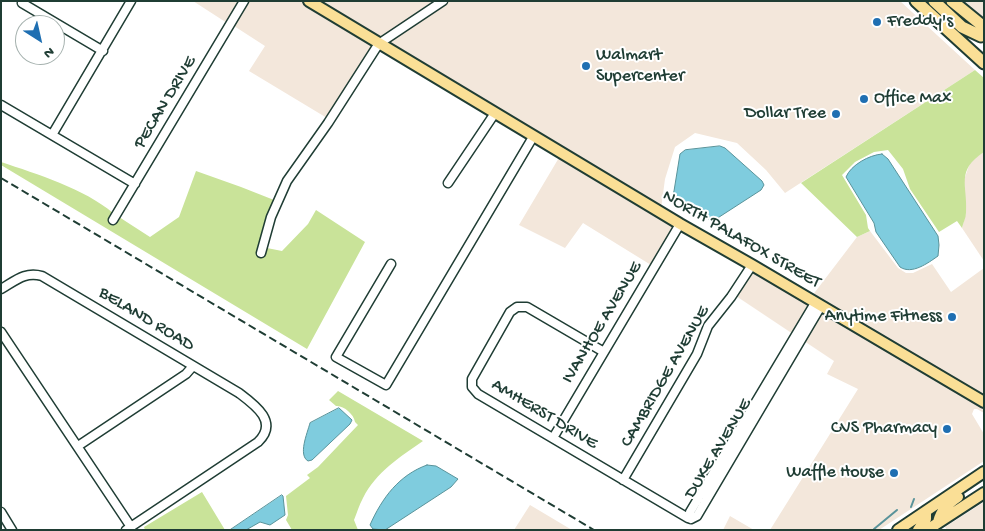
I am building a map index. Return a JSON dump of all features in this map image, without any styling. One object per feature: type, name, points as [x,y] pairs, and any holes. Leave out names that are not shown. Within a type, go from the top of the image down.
[{"type":"highway","points":[[916,1],[983,63]]},
{"type":"highway","points":[[934,1],[962,26],[983,33]]},
{"type":"highway","points":[[944,1],[983,33]]},
{"type":"highway","points":[[952,1],[983,33]]},
{"type":"main road","name":"NORTH PALAFOX STREET","points":[[309,1],[533,137],[984,402]]},
{"type":"main road","points":[[898,530],[907,526],[984,472]]},
{"type":"main road","points":[[941,526],[941,513],[949,502],[984,480]]},
{"type":"main road","points":[[927,530],[941,526],[955,505],[984,486]]},
{"type":"main road","points":[[949,515],[984,493]]},
{"type":"main road","points":[[918,530],[926,519],[926,511]]},
{"type":"street","points":[[52,135],[131,1]]},
{"type":"street","name":"PECAN DRIVE","points":[[113,220],[244,1]]},
{"type":"street","points":[[261,253],[271,217],[287,181],[328,123],[380,43],[443,1]]},
{"type":"street","points":[[22,3],[103,50]]},
{"type":"street","points":[[1,105],[135,184]]},
{"type":"street","points":[[448,183],[494,113]]},
{"type":"street","points":[[391,264],[336,357],[386,385],[533,137]]},
{"type":"street","name":"IVANHOE AVENUE","points":[[553,438],[680,224]]},
{"type":"street","name":"CAMBRIDGE AVENUE","points":[[623,480],[697,354],[713,318],[752,265]]},
{"type":"street","name":"BELAND ROAD","points":[[1,289],[23,276],[30,274],[42,276],[250,401],[264,417],[266,422],[265,434],[258,442],[129,528]]},
{"type":"street","name":"DUKE AVENUE","points":[[691,518],[690,512],[818,305]]},
{"type":"street","name":"AMHERST DRIVE","points":[[604,352],[527,307],[522,306],[513,309],[506,319],[472,379],[472,387],[478,394],[688,518],[691,518]]},
{"type":"street","points":[[1,332],[78,446],[129,528]]},
{"type":"street","points":[[78,446],[186,374],[193,366]]},
{"type":"street","points":[[1,512],[12,530]]},
{"type":"shaded area","points":[[193,1],[240,1],[227,23]]},
{"type":"shaded area","points":[[248,1],[303,1],[375,44],[327,118],[249,71],[265,46],[234,26]]},
{"type":"shaded area","points":[[316,1],[436,1],[380,39]]},
{"type":"shaded area","points":[[449,1],[900,1],[975,70],[785,193],[766,170],[737,143],[695,133],[675,147],[665,179],[661,209],[387,43]]},
{"type":"shaded area","points":[[958,1],[984,1],[984,24]]},
{"type":"shaded area","points":[[984,152],[984,261],[962,228],[966,213],[964,180],[971,160]]},
{"type":"shaded area","points":[[560,156],[675,225],[651,265],[583,223],[565,248],[519,225]]},
{"type":"shaded area","points":[[870,231],[898,268],[906,273],[913,273],[932,264],[951,292],[984,268],[984,398],[812,296],[857,237]]},
{"type":"shaded area","points":[[754,269],[811,304],[793,334],[736,296]]},
{"type":"shaded area","points":[[822,311],[984,406],[984,413],[974,409],[972,414],[984,434],[984,461],[879,530],[770,530],[858,389],[827,374],[834,361],[804,341]]},
{"type":"shaded area","points":[[984,502],[984,530],[947,530],[945,527]]},
{"type":"shaded area","points":[[530,505],[572,530],[514,530]]},
{"type":"shaded area","points":[[730,516],[754,530],[723,530]]},
{"type":"green space","points":[[975,70],[984,78],[984,152],[975,159],[966,172],[966,215],[962,228],[957,221],[939,232],[910,189],[903,169],[888,150],[874,152],[855,162],[842,175],[866,215],[870,231],[857,237],[801,183]]},
{"type":"green space","points":[[1,162],[75,189],[102,204],[113,213],[109,221],[114,225],[119,217],[150,237],[179,217],[196,171],[274,200],[262,233],[257,255],[264,257],[267,245],[267,248],[282,251],[308,224],[316,210],[365,242],[307,349],[1,165]]},
{"type":"green space","points":[[338,391],[423,441],[389,466],[368,489],[360,503],[354,520],[358,530],[292,530],[286,520],[288,515],[286,496],[310,478],[307,475],[318,467],[358,425],[348,411],[336,406],[329,400]]},
{"type":"green space","points":[[202,492],[225,530],[145,530],[144,527]]},
{"type":"water","points":[[720,146],[725,148],[762,181],[764,185],[761,190],[713,221],[673,194],[680,154],[685,150]]},
{"type":"water","points":[[882,154],[888,159],[938,236],[938,256],[915,269],[910,270],[900,267],[876,232],[874,223],[846,177],[852,168],[861,161]]},
{"type":"water","points":[[339,408],[352,420],[350,424],[312,460],[308,461],[305,458],[303,449],[310,423]]},
{"type":"water","points":[[427,465],[436,466],[458,479],[451,487],[385,530],[373,529],[370,525],[392,489],[408,475]]},
{"type":"water","points":[[282,495],[285,515],[270,525],[260,522],[246,530],[230,530]]},
{"type":"waterway","points":[[911,507],[914,499]]},
{"type":"waterway","points":[[874,529],[897,510]]},
{"type":"railway","points":[[1,178],[594,530]]},
{"type":"place","name":"Freddy's","points":[[877,22]]},
{"type":"place","name":"Walmart Supercenter","points":[[586,66]]},
{"type":"place","name":"Office Max","points":[[864,99]]},
{"type":"place","name":"Dollar Tree","points":[[836,114]]},
{"type":"place","name":"Anytime Fitness","points":[[952,317]]},
{"type":"place","name":"CVS Pharmacy","points":[[947,429]]},
{"type":"place","name":"Waffle House","points":[[894,473]]}]
